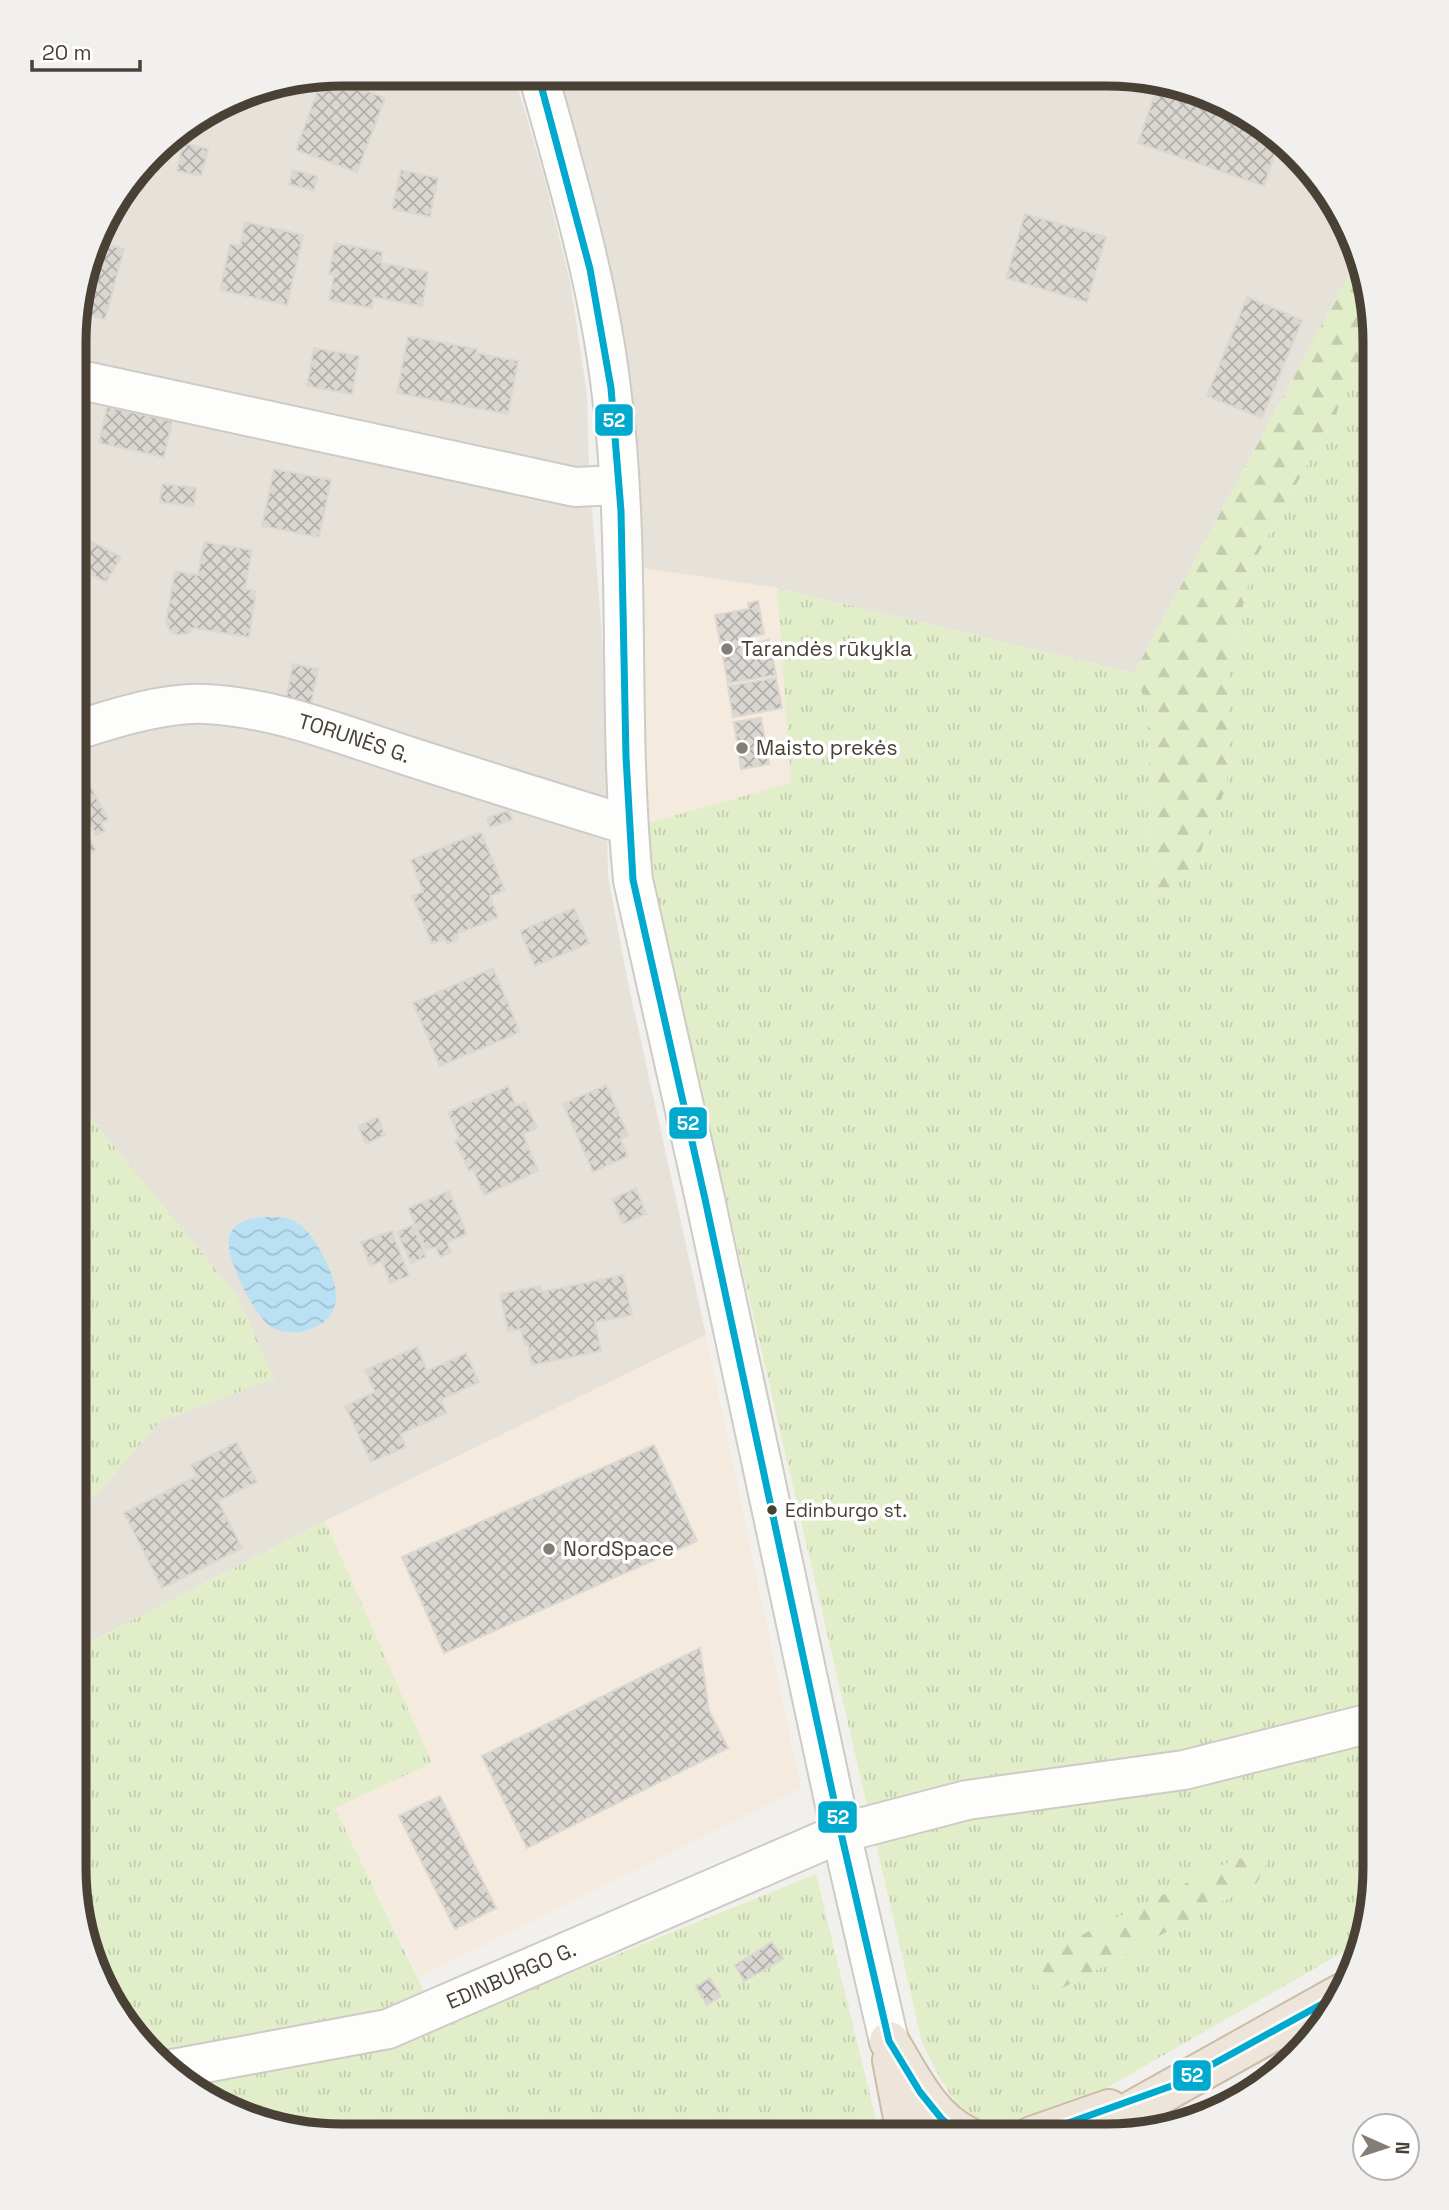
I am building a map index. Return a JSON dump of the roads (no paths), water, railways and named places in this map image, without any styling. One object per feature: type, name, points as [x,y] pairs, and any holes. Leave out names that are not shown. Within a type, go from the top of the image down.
[{"type":"highway","points":[[1107,2124],[1325,2002]]},
{"type":"highway","points":[[889,2040],[904,2124]]},
{"type":"highway","points":[[889,2040],[920,2092],[948,2124]]},
{"type":"highway","points":[[1065,2124],[1177,2084]]},
{"type":"street","points":[[541,86],[586,244],[611,389],[619,485],[625,631],[628,825],[633,880],[708,1213],[841,1833],[889,2040]]},
{"type":"street","points":[[86,381],[575,487],[619,485]]},
{"type":"street","name":"TORUNĖS G.","points":[[86,727],[166,707],[203,704],[248,709],[320,726],[628,825]]},
{"type":"street","name":"EDINBURGO G.","points":[[181,2067],[388,2029],[841,1833],[967,1800],[1184,1770],[1363,1725]]},
{"type":"water","points":[[262,1217],[286,1218],[299,1224],[315,1242],[330,1270],[336,1294],[335,1304],[324,1322],[314,1328],[293,1332],[273,1328],[257,1312],[241,1284],[230,1255],[230,1234],[240,1223]]},
{"type":"place","name":"Tarandės rūkykla","points":[[727,649]]},
{"type":"place","name":"Maisto prekės","points":[[742,748]]},
{"type":"place","name":"Edinburgo st.","points":[[772,1510]]},
{"type":"place","name":"NordSpace","points":[[549,1549]]}]
